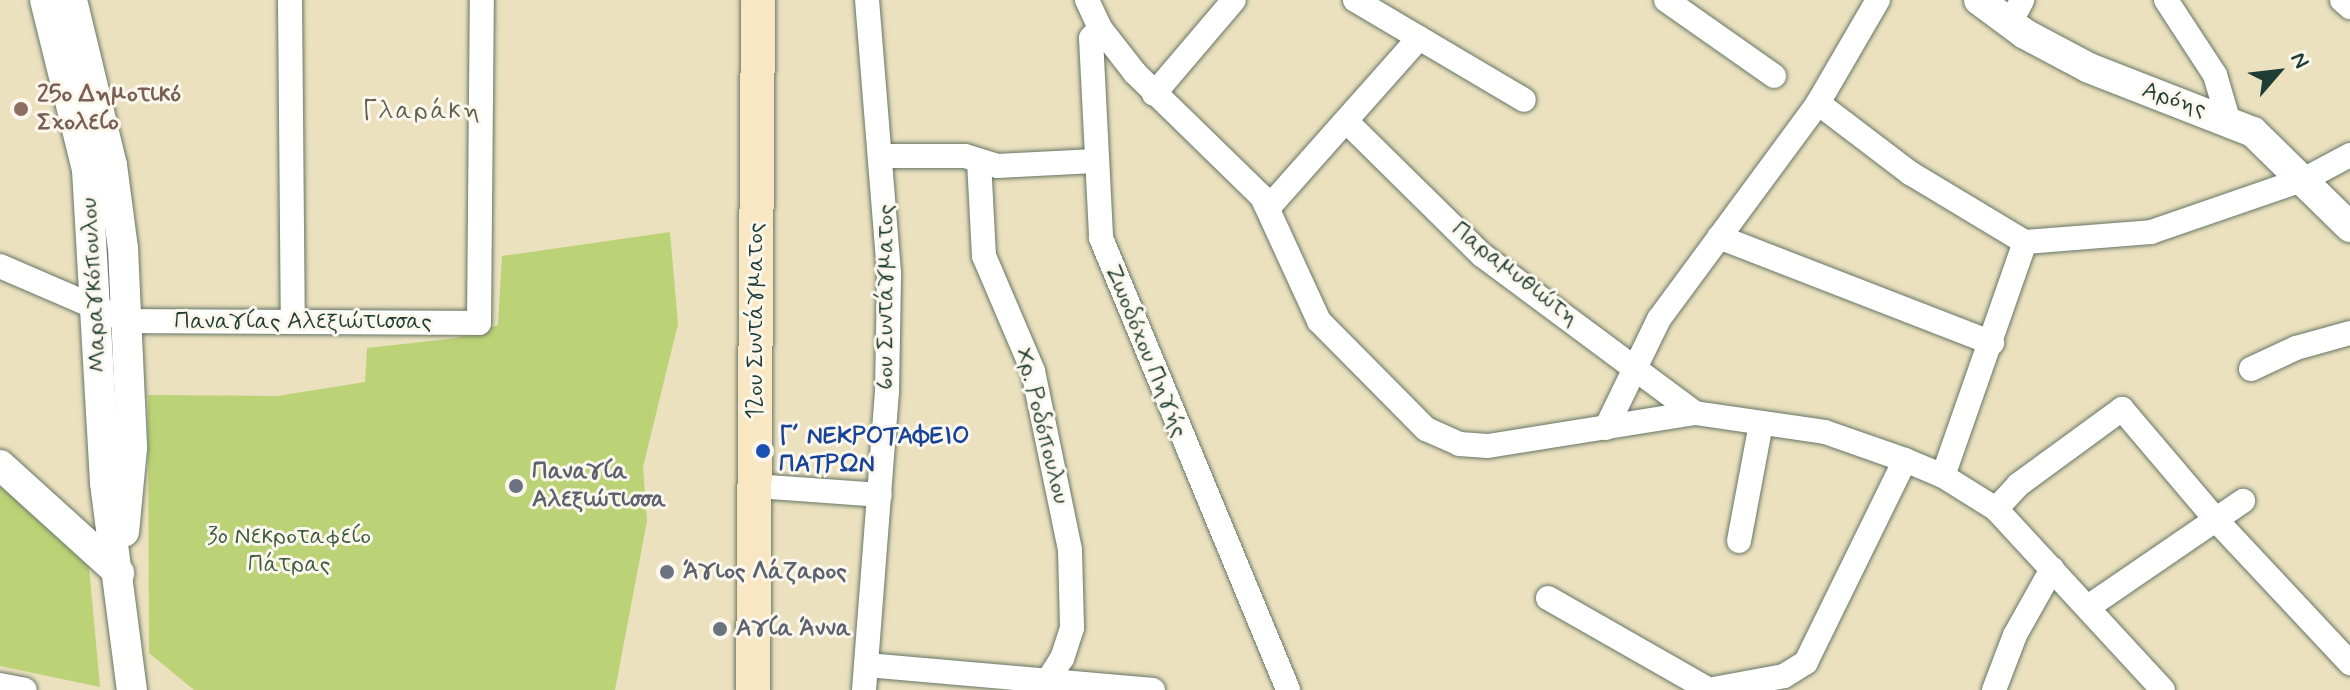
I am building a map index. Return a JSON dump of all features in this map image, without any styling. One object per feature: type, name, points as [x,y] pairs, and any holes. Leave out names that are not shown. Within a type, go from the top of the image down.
[{"type":"main road","name":"12ου Συντάγματος","points":[[753,690],[758,0]]},
{"type":"street","name":"Μαραγκόπουλου","points":[[45,0],[87,170],[105,483],[132,690]]},
{"type":"street","name":"Μαραγκόπουλου","points":[[72,0],[116,189],[127,321],[132,448],[119,573]]},
{"type":"street","points":[[290,0],[293,322]]},
{"type":"street","name":"Παναγίας Αλεξιώτισσας","points":[[127,321],[479,323],[482,0]]},
{"type":"street","name":"6ου Συντάγματος","points":[[864,690],[880,495],[889,273],[883,156],[867,0]]},
{"type":"street","points":[[1087,0],[1100,28],[1154,94],[1269,207],[1319,321],[1426,429],[1451,442],[1477,446],[1695,413],[1825,432],[1905,460],[1943,476],[1996,509],[2163,690]]},
{"type":"street","points":[[1154,94],[1234,0]]},
{"type":"street","points":[[1355,0],[1524,100]]},
{"type":"street","points":[[1666,0],[1774,76]]},
{"type":"street","points":[[1606,428],[1633,364],[1719,237],[1818,103],[1878,0]]},
{"type":"street","name":"Αρόης","points":[[1979,0],[2016,12],[2089,68],[2228,119],[2261,138],[2350,227]]},
{"type":"street","points":[[2166,0],[2215,75],[2228,119]]},
{"type":"street","points":[[2342,0],[2350,7]]},
{"type":"street","name":"Ζωοδόχου Πηγής","points":[[1100,28],[1091,38],[1095,161],[1104,247],[1288,690]]},
{"type":"street","points":[[1269,207],[1419,38]]},
{"type":"street","points":[[1818,103],[1910,173],[2025,242],[2151,232],[2305,179],[2350,155]]},
{"type":"street","name":"Παραμυθιώτη","points":[[1346,121],[1482,255],[1633,364],[1695,413]]},
{"type":"street","points":[[883,156],[937,154],[997,166],[1095,161]]},
{"type":"street","name":"Χρ. Ροδόπουλου","points":[[979,161],[984,256],[1033,371],[1070,550],[1072,628],[1062,658],[1044,685]]},
{"type":"street","points":[[1719,237],[1992,343]]},
{"type":"street","points":[[1943,476],[2025,242]]},
{"type":"street","points":[[0,266],[94,304],[127,321]]},
{"type":"street","points":[[2251,369],[2296,348],[2350,333]]},
{"type":"street","points":[[1996,509],[2018,485],[2122,409],[2217,521],[2346,652]]},
{"type":"street","points":[[1739,541],[1761,423]]},
{"type":"street","points":[[1548,598],[1708,690],[1790,675],[1806,662],[1905,460]]},
{"type":"street","points":[[0,465],[119,573]]},
{"type":"street","points":[[755,486],[880,495]]},
{"type":"street","points":[[2088,607],[2243,501]]},
{"type":"street","points":[[1994,690],[2015,635],[2052,569]]},
{"type":"street","points":[[867,665],[1044,685],[1153,690]]},
{"type":"street","points":[[0,685],[25,690]]},
{"type":"green space","name":"3o Νεκροταφείο Πάτρας","points":[[670,232],[678,324],[643,467],[647,521],[615,690],[194,690],[149,653],[148,395],[277,396],[365,382],[367,348],[457,338],[498,325],[502,256]]},
{"type":"green space","points":[[0,486],[89,567],[100,687],[0,666]]},
{"type":"place","name":"25ο Δημοτικό Σχολείο","points":[[21,109]]},
{"type":"place","name":"Γ΄ΝΕΚΡΟΤΑΦΕΙΟ ΠΑΤΡΩΝ","points":[[763,451]]},
{"type":"place","name":"Παναγία Αλεξιώτισσα","points":[[516,486]]},
{"type":"place","name":"Άγιος Λάζαρος","points":[[667,572]]},
{"type":"place","name":"Αγία Άννα","points":[[720,629]]},
{"type":"district","name":"Γλαράκη","points":[[422,112]]}]
